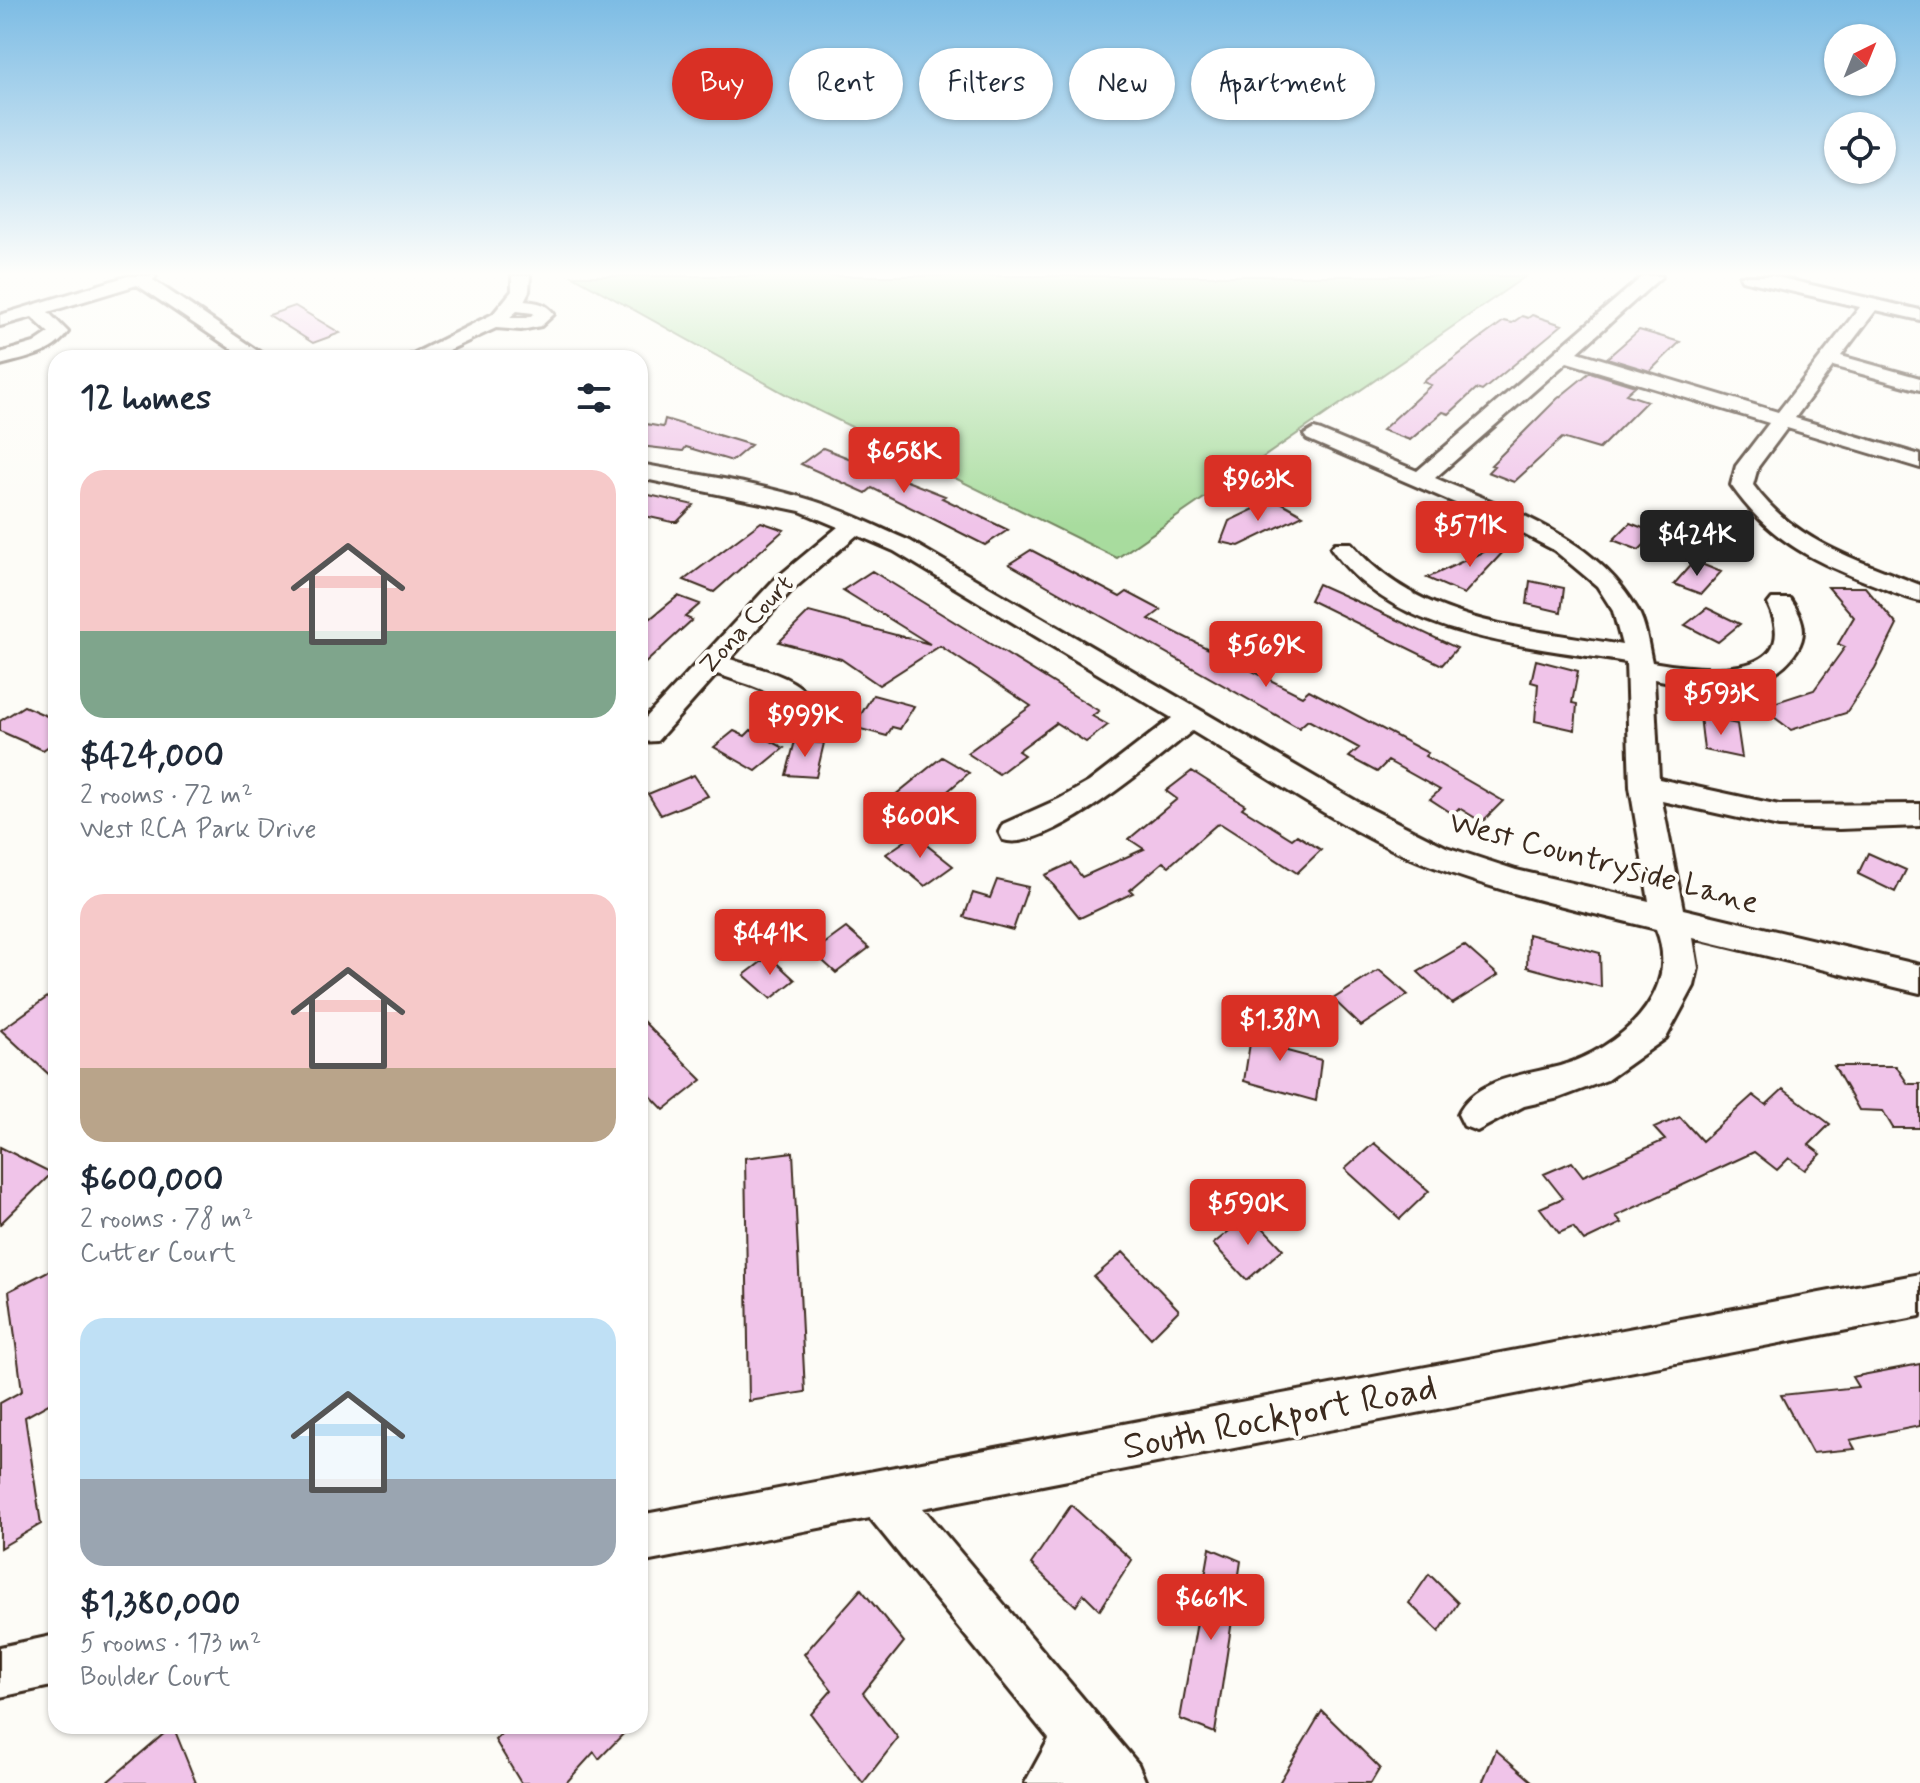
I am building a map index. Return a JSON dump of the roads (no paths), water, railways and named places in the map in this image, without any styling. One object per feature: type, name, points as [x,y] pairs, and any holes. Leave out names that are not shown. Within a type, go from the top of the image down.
[{"type":"street","points":[[1419,481],[1561,359]]},
{"type":"street","points":[[1580,359],[1920,462]]},
{"type":"street","points":[[1829,359],[1747,466],[1742,485],[1756,510],[1801,544],[1920,594]]},
{"type":"street","points":[[1830,359],[1920,384]]},
{"type":"street","points":[[1314,435],[1541,533],[1579,557],[1617,595],[1631,627],[1638,662],[1645,787],[1668,918],[1678,942],[1681,968],[1677,986],[1654,1027],[1594,1069],[1559,1082],[1516,1091],[1477,1114]]},
{"type":"street","name":"West Countryside Lane","points":[[648,473],[808,506],[902,546],[1352,813],[1435,855],[1515,882],[1920,979]]},
{"type":"street","name":"Zona Court","points":[[648,733],[782,586],[855,525]]},
{"type":"street","points":[[1343,548],[1370,579],[1441,614],[1488,628],[1638,662],[1681,676],[1715,677],[1749,673],[1764,667],[1786,648],[1790,637],[1791,627],[1781,604]]},
{"type":"street","points":[[711,662],[771,683],[797,699]]},
{"type":"street","points":[[1014,832],[1070,807],[1099,789],[1192,717]]},
{"type":"street","points":[[1645,787],[1795,818],[1920,815]]},
{"type":"street","name":"South Rockport Road","points":[[648,1538],[1920,1295]]},
{"type":"street","points":[[881,1495],[1119,1783]]},
{"type":"street","points":[[0,1672],[48,1662]]},
{"type":"street","points":[[1052,1783],[1081,1738]]}]
